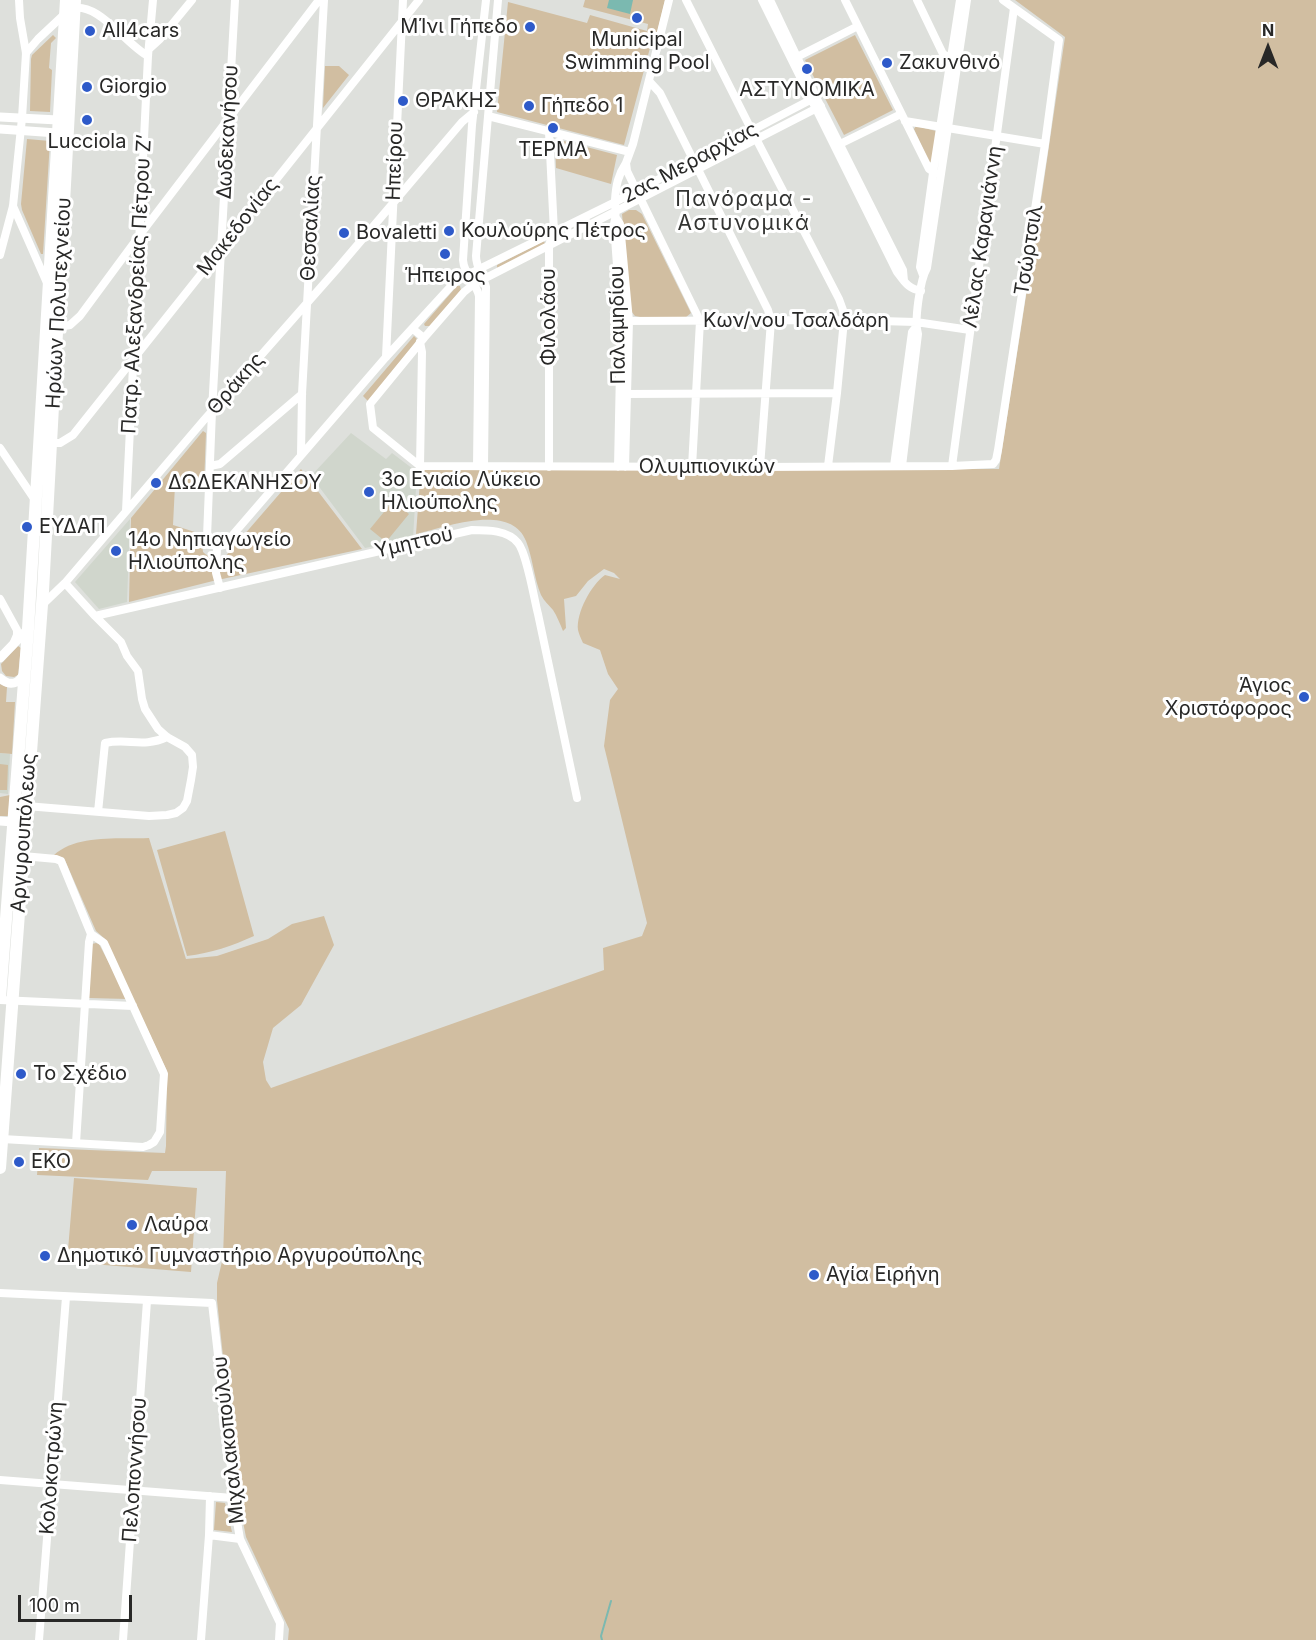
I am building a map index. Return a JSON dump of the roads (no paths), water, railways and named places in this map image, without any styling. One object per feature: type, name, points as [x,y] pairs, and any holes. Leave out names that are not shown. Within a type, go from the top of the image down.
[{"type":"main road","name":"Ηρώων Πολυτεχνείου","points":[[28,629],[58,127],[70,5]]},
{"type":"main road","name":"Ηρώων Πολυτεχνείου","points":[[42,605],[58,327],[70,5]]},
{"type":"main road","name":"Αργυρουπόλεως","points":[[4,1000],[22,856],[42,605]]},
{"type":"main road","name":"Αργυρουπόλεως","points":[[0,1168],[4,1000],[13,822],[28,629]]},
{"type":"street","points":[[0,255],[13,206],[22,118],[26,54],[19,0]]},
{"type":"street","name":"Πατρ. Αλεξανδρείας Πέτρου Ζ’","points":[[126,511],[153,0]]},
{"type":"street","points":[[26,54],[70,5],[95,10],[138,50],[149,53],[192,0]]},
{"type":"street","name":"Δωδεκανήσου","points":[[220,588],[216,573],[216,547],[207,537],[220,250],[235,0]]},
{"type":"street","points":[[58,327],[70,325],[80,316],[319,0]]},
{"type":"street","name":"Θεσσαλίας","points":[[301,455],[302,394],[324,0]]},
{"type":"street","name":"Ηπείρου","points":[[386,357],[404,0]]},
{"type":"street","name":"Μακεδονίας","points":[[51,443],[66,441],[73,435],[419,0]]},
{"type":"street","points":[[480,466],[479,296],[478,290],[464,270],[463,238],[486,0]]},
{"type":"street","points":[[480,466],[486,297],[484,279],[478,270],[476,256],[498,0]]},
{"type":"street","name":"Παλαμηδίου","points":[[622,467],[625,321],[614,224],[616,182],[630,152],[669,0]]},
{"type":"street","points":[[686,0],[843,310],[837,393],[828,466]]},
{"type":"street","points":[[762,0],[837,146],[897,272],[912,289],[921,291]]},
{"type":"street","points":[[770,0],[797,57],[813,99]]},
{"type":"street","points":[[844,0],[929,169],[933,173],[942,175]]},
{"type":"street","points":[[917,0],[943,54],[955,60]]},
{"type":"street","points":[[955,60],[960,0]]},
{"type":"street","points":[[923,275],[920,267],[933,173],[944,127],[967,0]]},
{"type":"street","points":[[1003,0],[1014,8]]},
{"type":"street","name":"Τσώρτσιλ","points":[[996,460],[1046,144],[1059,40],[1014,8]]},
{"type":"street","name":"Λέλας Καραγιάννη","points":[[952,466],[1014,8]]},
{"type":"street","points":[[797,57],[858,26]]},
{"type":"street","points":[[649,81],[660,93],[768,310],[771,321],[760,467]]},
{"type":"street","name":"2ας Μεραρχίας","points":[[216,547],[224,545],[386,357],[453,284],[813,99]]},
{"type":"street","name":"2ας Μεραρχίας","points":[[418,465],[373,428],[370,404],[464,291],[549,245],[616,215],[640,199],[818,108]]},
{"type":"street","name":"Θράκης","points":[[0,658],[28,629],[42,605],[65,583],[462,122],[474,112]]},
{"type":"street","points":[[488,116],[630,152]]},
{"type":"street","points":[[0,117],[22,118],[58,127]]},
{"type":"street","points":[[837,146],[903,117],[944,127],[1046,144]]},
{"type":"street","points":[[0,129],[58,127]]},
{"type":"street","points":[[898,466],[912,332],[916,325],[923,275],[927,268],[942,175],[944,127]]},
{"type":"street","name":"Φιλολάου","points":[[549,132],[554,232],[549,245],[549,467]]},
{"type":"street","points":[[626,163],[627,171],[640,199],[700,321],[692,467]]},
{"type":"street","name":"Ηρώων Πολυτεχνείου","points":[[13,206],[48,284]]},
{"type":"street","name":"Κων/νου Τσαλδάρη","points":[[625,321],[844,320],[970,330]]},
{"type":"street","points":[[413,329],[422,340],[418,465]]},
{"type":"street","points":[[623,394],[837,393]]},
{"type":"street","points":[[210,466],[220,464],[302,394]]},
{"type":"street","points":[[0,448],[36,501]]},
{"type":"street","name":"Ολυμπιονικών","points":[[418,465],[952,466],[987,465],[993,464],[996,460]]},
{"type":"street","name":"Υμηττού","points":[[95,616],[472,530],[500,532],[513,538],[523,551],[577,798]]},
{"type":"street","points":[[26,806],[149,816],[167,815],[183,808],[187,801],[191,780],[192,754],[158,729],[145,709],[138,671],[127,656],[121,642],[65,583]]},
{"type":"street","points":[[0,599],[15,625],[17,635],[14,642]]},
{"type":"street","points":[[15,625],[34,632],[38,642]]},
{"type":"street","points":[[0,678],[6,683],[14,684],[19,682],[24,673]]},
{"type":"street","points":[[98,812],[105,743],[151,743],[167,737]]},
{"type":"street","points":[[0,821],[13,822]]},
{"type":"street","points":[[2,1139],[143,1147],[154,1142],[160,1132],[164,1074],[104,943],[91,934],[60,861],[22,856]]},
{"type":"street","points":[[76,1143],[91,934]]},
{"type":"street","points":[[4,1000],[133,1006]]},
{"type":"street","points":[[0,1293],[147,1301]]},
{"type":"street","name":"Κολοκοτρώνη","points":[[39,1640],[66,1297]]},
{"type":"street","name":"Μιχαλακοπούλου","points":[[147,1301],[212,1303],[228,1434],[233,1497],[240,1539],[280,1623],[279,1640]]},
{"type":"street","name":"Πελοποννήσου","points":[[123,1640],[147,1301]]},
{"type":"street","points":[[0,1480],[233,1497]]},
{"type":"street","points":[[201,1640],[210,1496]]},
{"type":"street","points":[[209,1535],[240,1539]]},
{"type":"water","points":[[609,0],[633,0],[630,14],[607,8]]},
{"type":"waterway","points":[[602,1640],[601,1636],[611,1601]]},
{"type":"place","name":"Municipal Swimming Pool","points":[[637,18]]},
{"type":"place","name":"ΜΊνι Γήπεδο","points":[[530,27]]},
{"type":"place","name":"All4cars","points":[[90,31]]},
{"type":"place","name":"Ζακυνθινό","points":[[887,63]]},
{"type":"place","name":"ΑΣΤΥΝΟΜΙΚΑ","points":[[807,69]]},
{"type":"place","name":"Giorgio","points":[[87,87]]},
{"type":"place","name":"ΘΡΑΚΗΣ","points":[[403,101]]},
{"type":"place","name":"Γήπεδο 1","points":[[529,106]]},
{"type":"place","name":"Lucciola","points":[[87,120]]},
{"type":"place","name":"ΤΕΡΜΑ","points":[[553,128]]},
{"type":"place","name":"Κουλούρης Πέτρος","points":[[449,231]]},
{"type":"place","name":"Bovaletti","points":[[344,233]]},
{"type":"place","name":"Ήπειρος","points":[[445,254]]},
{"type":"place","name":"ΔΩΔΕΚΑΝΗΣΟΥ","points":[[156,483]]},
{"type":"place","name":"3ο Ενιαίο Λύκειο Ηλιούπολης","points":[[369,492]]},
{"type":"place","name":"ΕΥΔΑΠ","points":[[27,527]]},
{"type":"place","name":"14ο Νηπιαγωγείο Ηλιούπολης","points":[[116,551]]},
{"type":"place","name":"Άγιος Χριστόφορος","points":[[1304,697]]},
{"type":"place","name":"Το Σχέδιο","points":[[21,1074]]},
{"type":"place","name":"EKO","points":[[19,1162]]},
{"type":"place","name":"Λαύρα","points":[[132,1225]]},
{"type":"place","name":"Δημοτικό Γυμναστήριο Αργυρούπολης","points":[[45,1256]]},
{"type":"place","name":"Αγία Ειρήνη","points":[[814,1275]]},
{"type":"district","name":"Πανόραμα - Αστυνομικά","points":[[744,212]]}]
